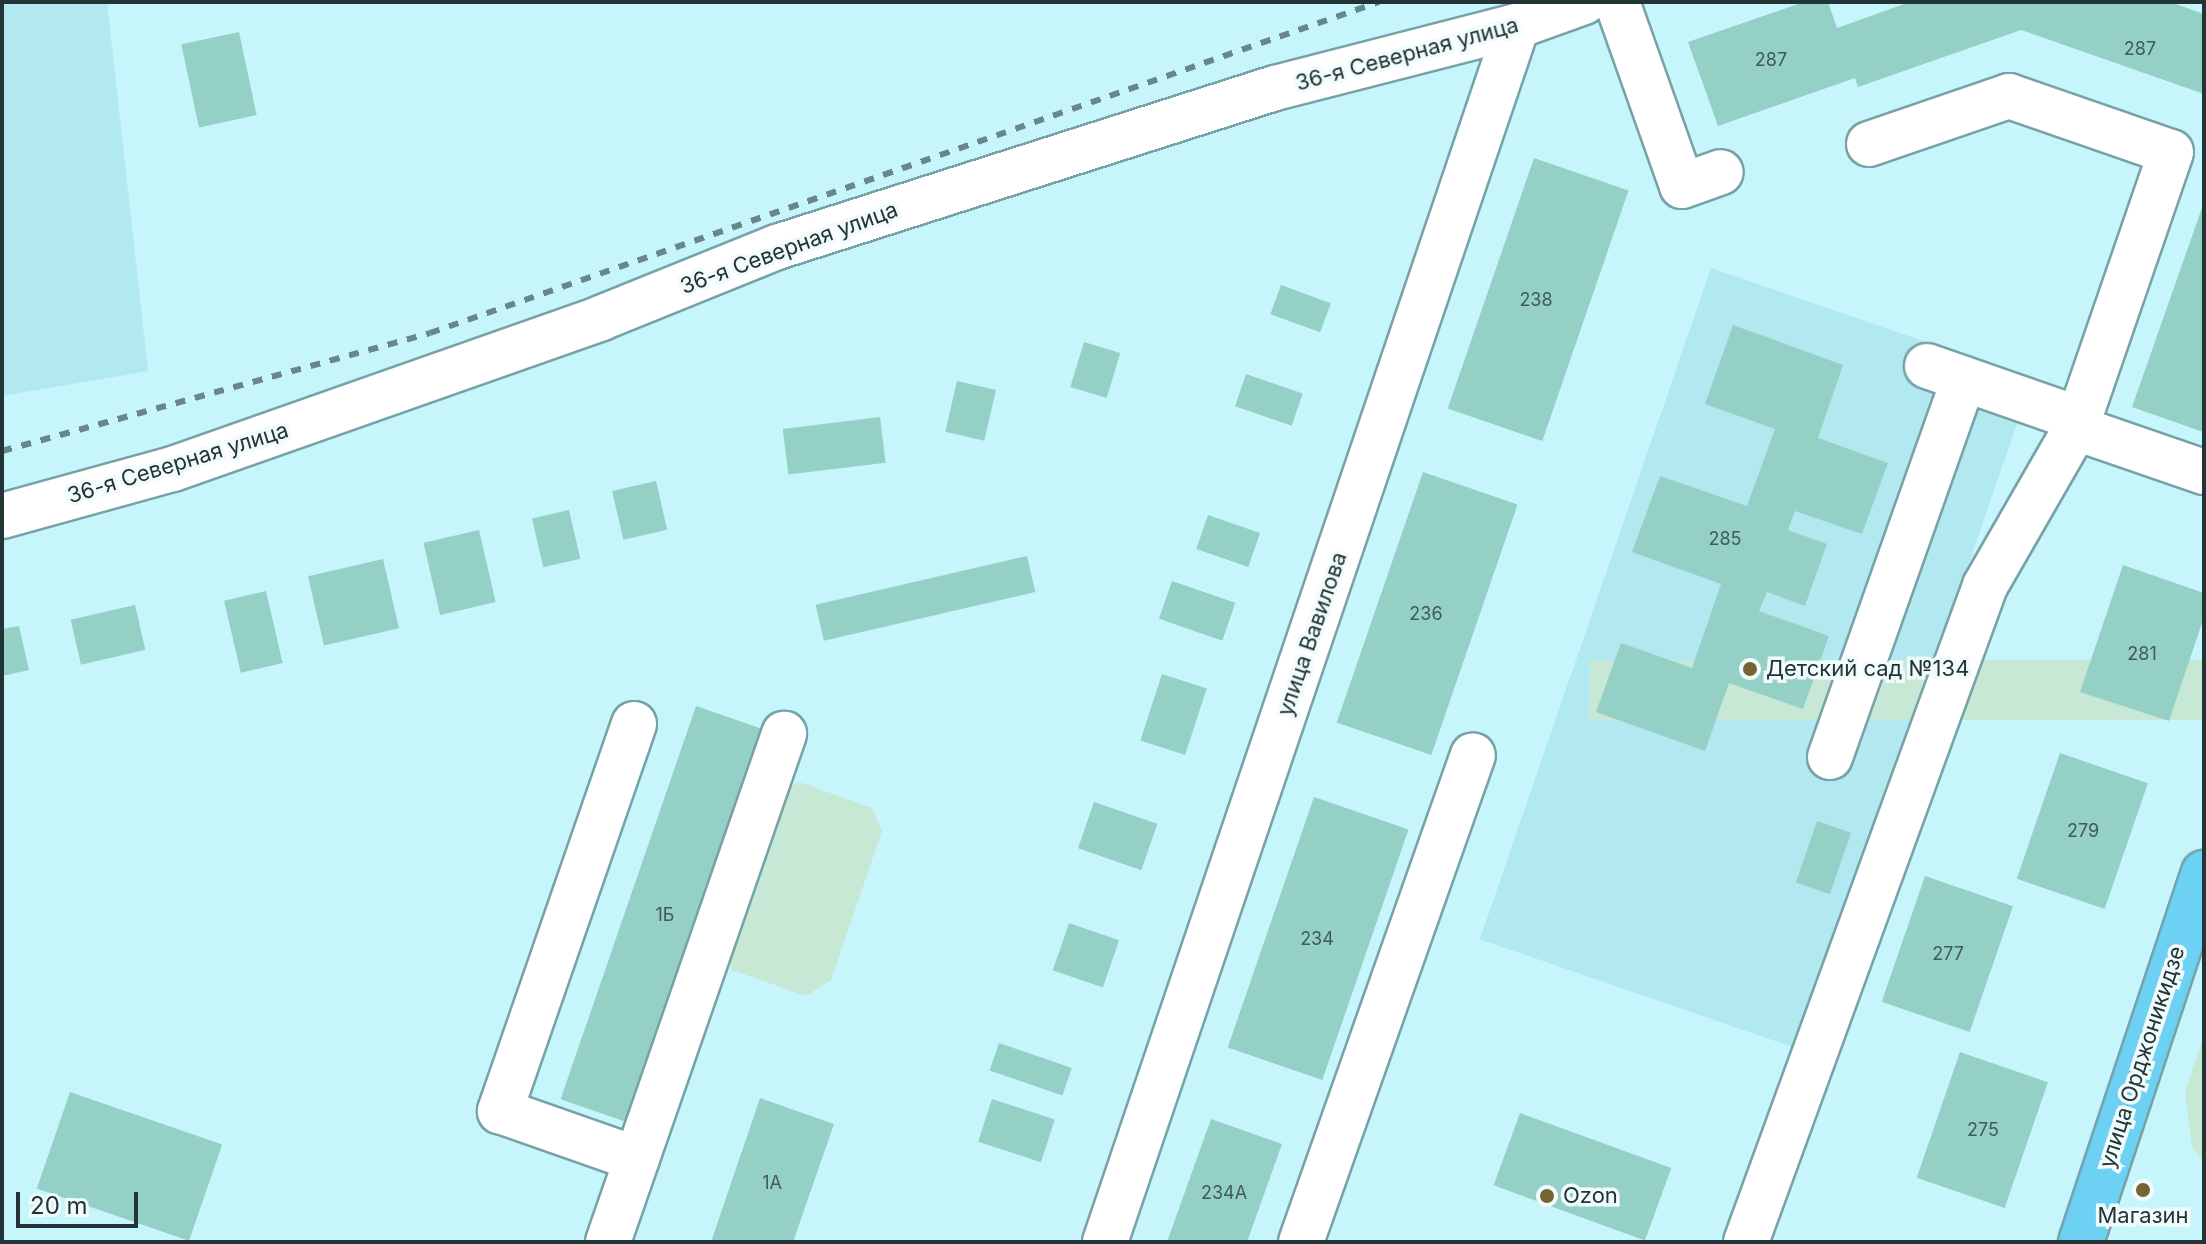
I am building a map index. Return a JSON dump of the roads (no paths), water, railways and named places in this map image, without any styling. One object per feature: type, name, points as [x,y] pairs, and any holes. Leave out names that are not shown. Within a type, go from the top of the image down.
[{"type":"main road","name":"улица Орджоникидзе","points":[[2081,1242],[2204,873]]},
{"type":"street","name":"36-я Северная улица","points":[[2,516],[173,469],[601,318],[777,247],[1275,88],[1517,26],[1584,2]]},
{"type":"street","points":[[1617,2],[1682,186],[1721,172]]},
{"type":"street","name":"улица Вавилова","points":[[1105,1242],[1517,26]]},
{"type":"street","points":[[1746,1242],[1985,586],[2077,423],[2171,152],[2009,96],[1869,144]]},
{"type":"street","points":[[1830,757],[1946,373],[2204,472]]},
{"type":"street","points":[[634,724],[500,1111],[637,1159]]},
{"type":"street","points":[[608,1242],[784,734]]},
{"type":"street","points":[[1314,1238],[1473,755]]},
{"type":"railway","points":[[2,451],[430,333],[1379,2]]},
{"type":"place","name":"Детский сад №134","points":[[1750,669]]},
{"type":"place","name":"Магазин","points":[[2143,1190]]},
{"type":"place","name":"Ozon","points":[[1547,1196]]}]
